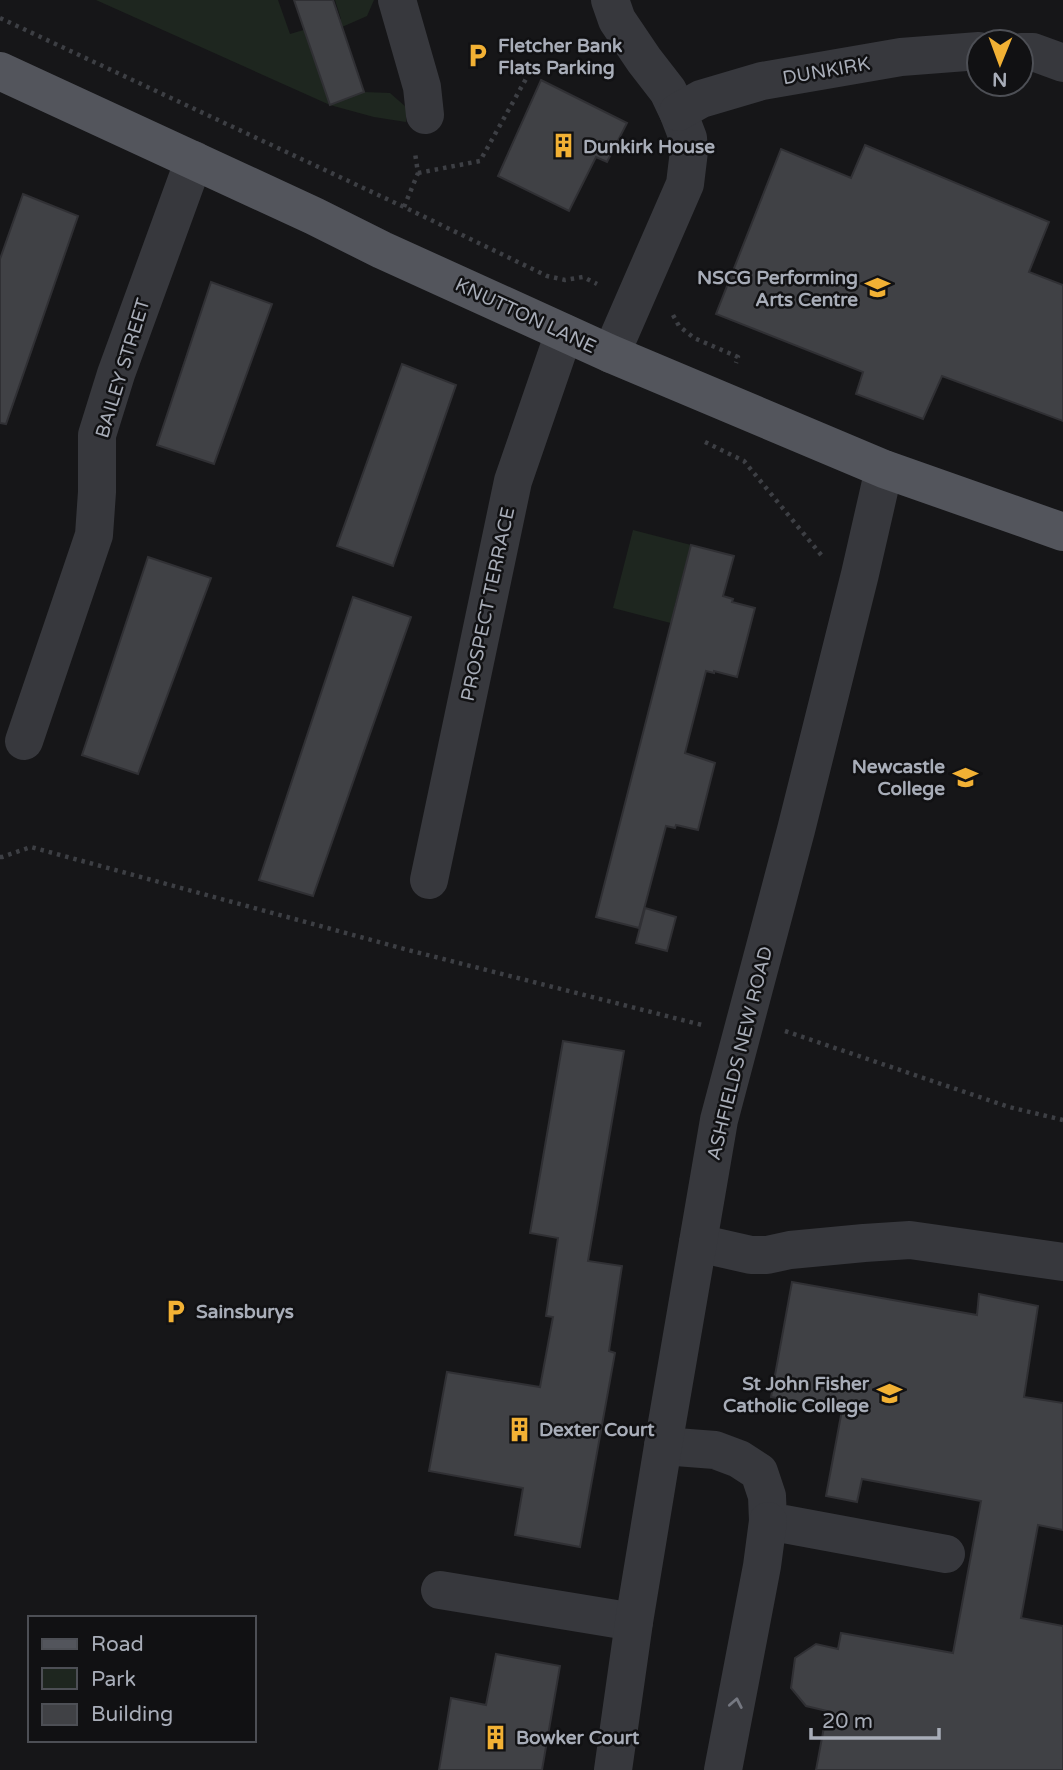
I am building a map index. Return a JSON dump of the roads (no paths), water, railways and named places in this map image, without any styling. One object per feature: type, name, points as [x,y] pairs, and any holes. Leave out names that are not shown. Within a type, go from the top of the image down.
[{"type":"main road","name":"KNUTTON LANE","points":[[0,71],[611,354],[884,469],[1063,532]]},
{"type":"street","points":[[397,0],[422,87],[425,115]]},
{"type":"street","points":[[610,0],[617,20],[668,91],[688,138],[689,150],[685,184],[611,354]]},
{"type":"street","name":"DUNKIRK","points":[[678,112],[701,99],[762,82],[901,57],[965,52]]},
{"type":"street","points":[[1035,53],[1063,63]]},
{"type":"street","name":"BAILEY STREET","points":[[24,741],[94,535],[97,435],[116,373],[194,160]]},
{"type":"street","name":"PROSPECT TERRACE","points":[[429,880],[513,481],[564,333]]},
{"type":"street","name":"ASHFIELDS NEW ROAD","points":[[613,1770],[634,1622],[719,1120],[860,574],[884,469]]},
{"type":"street","points":[[698,1243],[751,1255],[767,1255],[864,1242],[910,1240],[1063,1262]]},
{"type":"street","points":[[663,1446],[715,1450],[739,1459],[759,1472],[767,1496],[768,1521],[762,1566],[723,1770]]},
{"type":"street","points":[[768,1521],[946,1554]]},
{"type":"street","points":[[440,1590],[634,1622]]},
{"type":"place","name":"Fletcher Bank Flats Parking","points":[[478,56]]},
{"type":"place","name":"Dunkirk House","points":[[563,146]]},
{"type":"place","name":"NSCG Performing Arts Centre","points":[[878,288]]},
{"type":"place","name":"Newcastle College","points":[[965,777]]},
{"type":"place","name":"Sainsburys","points":[[176,1311]]},
{"type":"place","name":"St John Fisher Catholic College","points":[[889,1394]]},
{"type":"place","name":"Dexter Court","points":[[519,1429]]},
{"type":"place","name":"Bowker Court","points":[[496,1737]]}]
